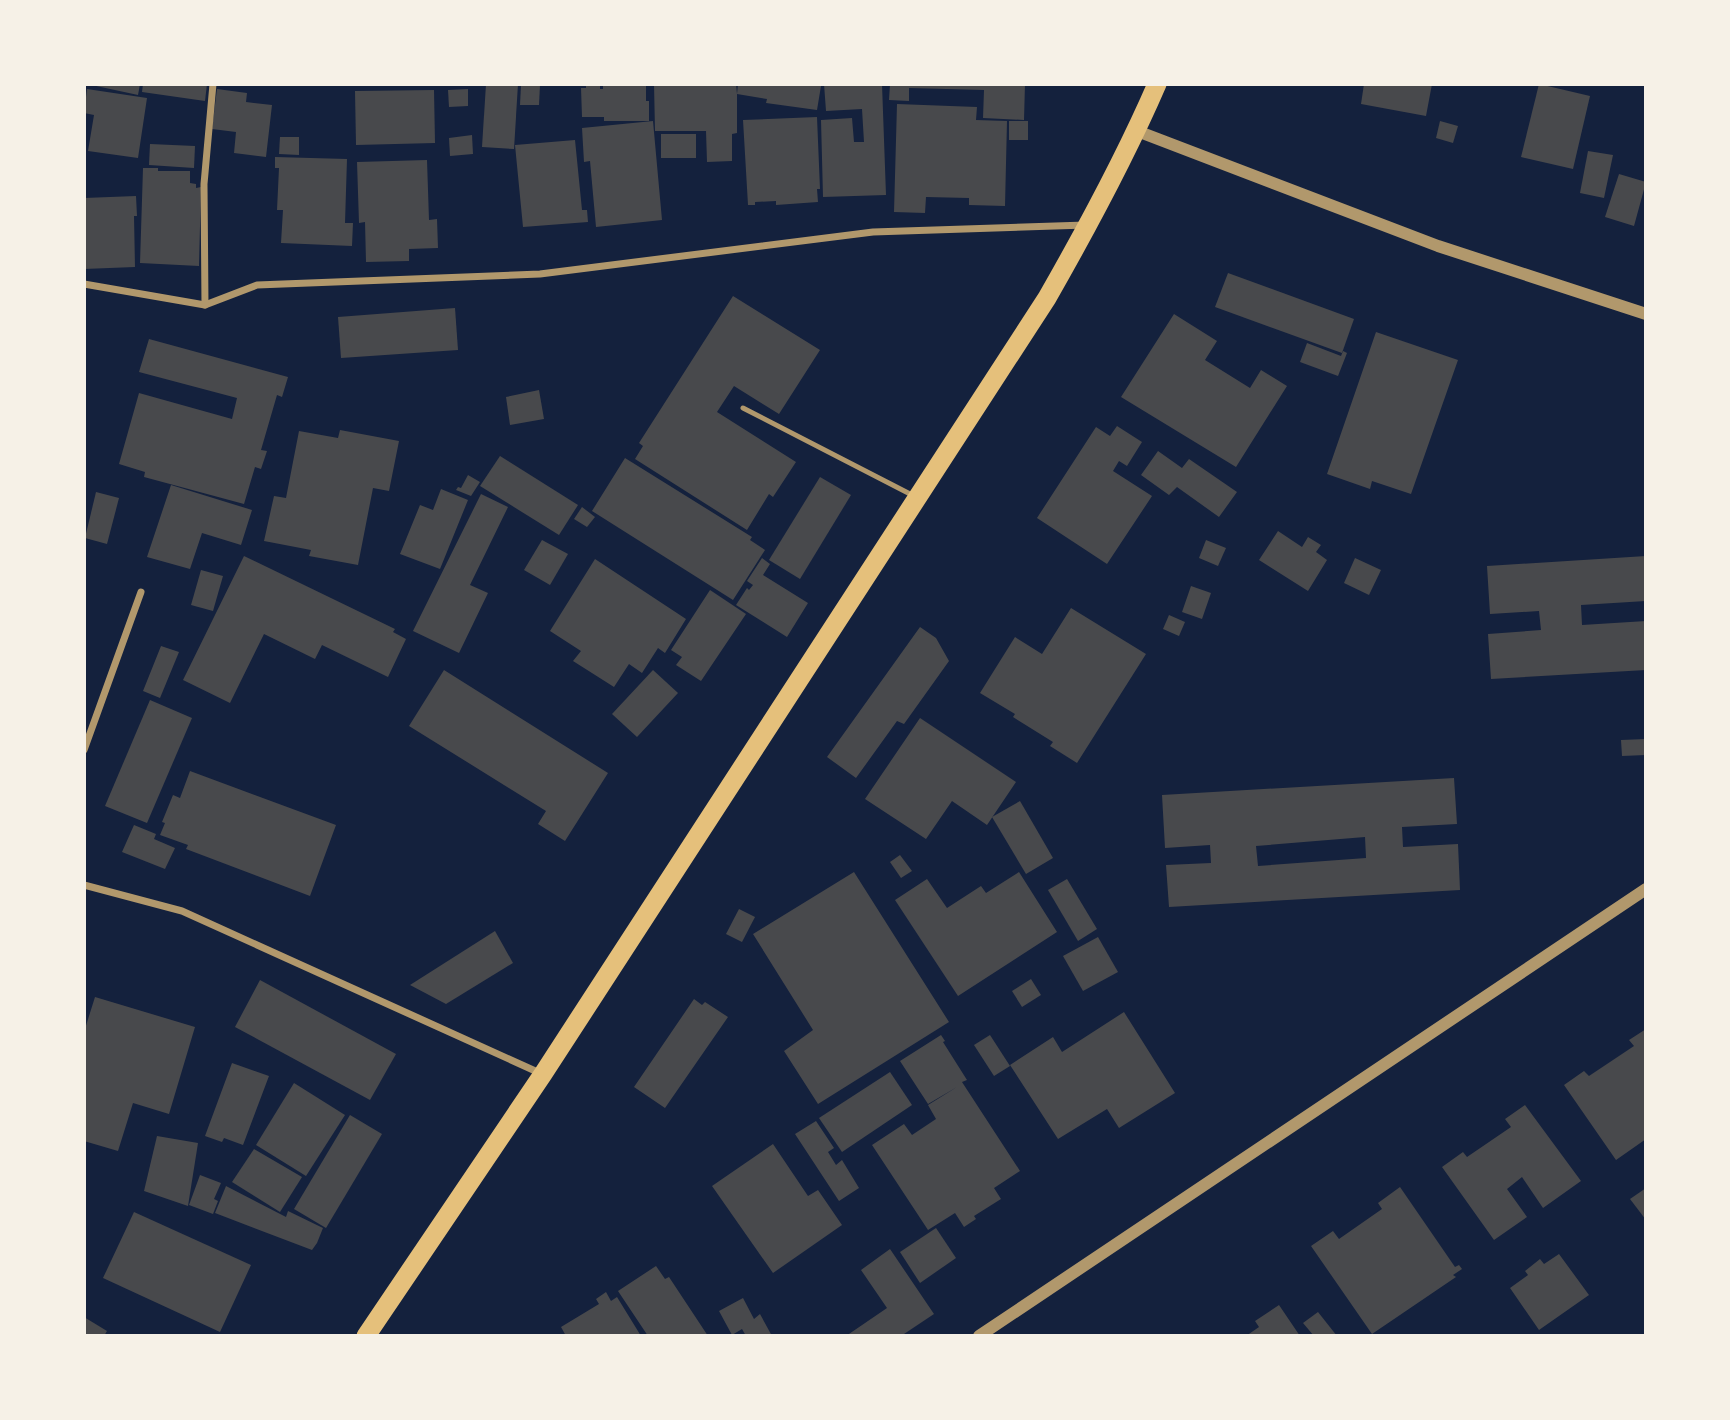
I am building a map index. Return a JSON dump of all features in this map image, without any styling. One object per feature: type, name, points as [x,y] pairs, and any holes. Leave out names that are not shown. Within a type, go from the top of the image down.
[{"type":"highway","points":[[366,1336],[543,1074],[1047,298],[1137,131],[1157,84]]},
{"type":"street","points":[[205,305],[204,184],[213,84]]},
{"type":"street","points":[[1137,131],[1438,246],[1646,314]]},
{"type":"street","points":[[84,284],[205,305],[257,285],[540,274],[873,232],[1089,224]]},
{"type":"street","points":[[84,750],[141,592]]},
{"type":"street","points":[[84,885],[182,911],[543,1074]]},
{"type":"street","points":[[979,1336],[1646,889]]},
{"type":"lane","points":[[743,408],[917,498]]},
{"type":"building","points":[[87,84],[140,84],[138,95]]},
{"type":"building","points":[[143,84],[207,84],[205,101],[142,92]]},
{"type":"building","points":[[486,84],[518,84],[514,149],[482,147]]},
{"type":"building","points":[[586,84],[600,84],[600,89],[603,89],[603,84],[646,84],[649,121],[604,121],[604,117],[582,117],[581,88],[586,88]]},
{"type":"building","points":[[654,84],[736,84],[737,133],[732,134],[732,161],[707,162],[706,131],[655,131]]},
{"type":"building","points":[[738,84],[821,86],[817,110],[766,103],[767,99],[737,94]]},
{"type":"building","points":[[824,84],[882,84],[886,195],[823,197],[821,120],[852,118],[854,142],[864,142],[862,109],[826,111]]},
{"type":"building","points":[[890,84],[1025,84],[1024,120],[983,118],[984,90],[909,88],[909,101],[889,100]]},
{"type":"building","points":[[1364,84],[1432,84],[1426,116],[1361,104]]},
{"type":"building","points":[[1539,84],[1590,96],[1573,169],[1521,157]]},
{"type":"building","points":[[521,85],[540,85],[539,105],[520,105]]},
{"type":"building","points":[[87,89],[147,98],[138,158],[88,151],[94,115],[84,113]]},
{"type":"building","points":[[217,89],[247,93],[246,102],[272,105],[266,157],[234,153],[236,132],[212,129]]},
{"type":"building","points":[[468,89],[468,106],[449,107],[448,90]]},
{"type":"building","points":[[434,90],[435,143],[356,145],[355,91]]},
{"type":"building","points":[[897,104],[977,107],[976,120],[1007,121],[1005,206],[969,205],[969,198],[926,197],[925,213],[894,212]]},
{"type":"building","points":[[817,117],[820,189],[817,189],[818,202],[776,205],[776,201],[748,205],[743,120]]},
{"type":"building","points":[[653,121],[662,220],[596,227],[590,161],[584,162],[582,128]]},
{"type":"building","points":[[1009,121],[1028,121],[1028,140],[1009,140]]},
{"type":"building","points":[[1440,121],[1458,126],[1453,143],[1436,138]]},
{"type":"building","points":[[661,134],[696,134],[696,158],[661,158]]},
{"type":"building","points":[[472,135],[473,154],[450,156],[449,138]]},
{"type":"building","points":[[280,137],[299,137],[299,155],[279,154]]},
{"type":"building","points":[[575,140],[582,210],[587,210],[588,222],[523,227],[515,145]]},
{"type":"building","points":[[150,144],[195,146],[194,168],[149,165]]},
{"type":"building","points":[[1588,151],[1613,155],[1604,198],[1580,193]]},
{"type":"building","points":[[275,157],[347,159],[345,223],[353,223],[352,246],[281,243],[283,210],[277,210],[279,168],[275,168]]},
{"type":"building","points":[[427,160],[429,220],[437,219],[438,248],[409,249],[409,261],[366,262],[365,222],[359,223],[357,162]]},
{"type":"building","points":[[143,168],[190,171],[190,183],[196,184],[196,188],[201,187],[199,266],[140,263]]},
{"type":"building","points":[[1619,174],[1646,182],[1634,226],[1605,217]]},
{"type":"building","points":[[136,196],[135,267],[84,269],[84,198]]},
{"type":"building","points":[[1228,273],[1354,319],[1342,353],[1215,307]]},
{"type":"building","points":[[733,296],[820,350],[779,414],[734,386],[717,412],[796,462],[773,497],[769,494],[747,530],[635,459],[643,446],[639,443]]},
{"type":"building","points":[[455,308],[458,350],[341,358],[338,317]]},
{"type":"building","points":[[1174,314],[1217,341],[1205,360],[1250,388],[1261,370],[1287,386],[1236,467],[1121,397]]},
{"type":"building","points":[[1376,332],[1458,360],[1411,494],[1372,481],[1370,489],[1327,474]]},
{"type":"building","points":[[149,339],[288,377],[282,397],[277,395],[261,450],[267,451],[261,469],[255,467],[244,504],[144,477],[145,472],[119,464],[139,393],[232,419],[237,398],[139,372]]},
{"type":"building","points":[[1307,343],[1341,356],[1343,351],[1347,353],[1338,376],[1300,362]]},
{"type":"building","points":[[539,390],[544,419],[510,425],[506,397]]},
{"type":"building","points":[[1117,426],[1142,442],[1127,466],[1119,461],[1113,471],[1152,496],[1107,564],[1037,518],[1096,427],[1110,436]]},
{"type":"building","points":[[340,430],[399,441],[389,491],[373,488],[358,565],[309,556],[311,550],[264,541],[274,496],[286,498],[299,431],[338,438]]},
{"type":"building","points":[[1158,451],[1182,468],[1189,459],[1237,492],[1219,517],[1177,487],[1169,495],[1141,475]]},
{"type":"building","points":[[500,456],[578,505],[559,535],[480,486]]},
{"type":"building","points":[[625,458],[752,537],[750,540],[765,550],[733,600],[592,511]]},
{"type":"building","points":[[468,475],[480,482],[471,496],[456,490],[461,488]]},
{"type":"building","points":[[820,477],[851,495],[800,579],[769,560]]},
{"type":"building","points":[[171,485],[252,510],[241,545],[202,533],[190,569],[147,557]]},
{"type":"building","points":[[441,489],[468,500],[440,569],[400,554],[420,505],[433,510]]},
{"type":"building","points":[[96,492],[119,498],[107,544],[85,538]]},
{"type":"building","points":[[481,494],[508,507],[470,585],[488,593],[459,653],[413,631]]},
{"type":"building","points":[[582,507],[595,517],[587,527],[574,519]]},
{"type":"building","points":[[1278,531],[1302,547],[1308,537],[1321,545],[1316,552],[1327,560],[1308,591],[1259,560]]},
{"type":"building","points":[[542,540],[568,554],[550,585],[524,570]]},
{"type":"building","points":[[1206,540],[1226,548],[1218,566],[1199,558]]},
{"type":"building","points":[[244,556],[395,629],[393,632],[406,639],[388,677],[322,645],[315,659],[264,634],[230,703],[183,680]]},
{"type":"building","points":[[1646,556],[1646,601],[1581,605],[1582,625],[1646,621],[1646,670],[1491,679],[1488,634],[1541,630],[1539,611],[1490,614],[1487,566]]},
{"type":"building","points":[[762,558],[770,564],[763,575],[808,603],[787,637],[736,605],[747,588],[749,590],[753,585],[747,581]]},
{"type":"building","points":[[1355,558],[1381,570],[1369,595],[1344,583]]},
{"type":"building","points":[[595,559],[686,619],[665,653],[658,648],[642,673],[629,664],[614,687],[573,661],[581,651],[550,631]]},
{"type":"building","points":[[201,570],[223,576],[213,611],[191,605]]},
{"type":"building","points":[[1191,586],[1211,593],[1202,619],[1182,612]]},
{"type":"building","points":[[710,590],[746,614],[701,681],[676,665],[682,657],[671,650]]},
{"type":"building","points":[[1071,608],[1146,654],[1077,763],[1050,746],[1053,742],[1013,717],[1015,714],[980,693],[1015,637],[1042,654]]},
{"type":"building","points":[[1169,615],[1185,622],[1179,636],[1163,629]]},
{"type":"building","points":[[920,627],[936,638],[949,661],[904,724],[897,721],[856,778],[827,757]]},
{"type":"building","points":[[161,646],[179,652],[160,698],[143,691]]},
{"type":"building","points":[[444,670],[608,773],[565,841],[538,824],[546,811],[409,726]]},
{"type":"building","points":[[653,670],[678,693],[637,737],[612,714]]},
{"type":"building","points":[[150,700],[192,718],[147,823],[105,806]]},
{"type":"building","points":[[920,718],[1016,782],[987,825],[952,801],[926,839],[865,799]]},
{"type":"building","points":[[1646,739],[1646,755],[1622,756],[1621,740]]},
{"type":"building","points":[[190,771],[336,825],[310,896],[186,849],[188,845],[160,835],[165,823],[162,822],[173,795],[180,798]]},
{"type":"building","points":[[1454,778],[1457,824],[1402,827],[1403,847],[1458,844],[1460,890],[1169,907],[1166,865],[1211,863],[1210,845],[1165,848],[1162,795]],"holes":[[[1365,837],[1366,858],[1258,866],[1256,846]]]},
{"type":"building","points":[[1020,801],[1053,858],[1026,874],[992,817]]},
{"type":"building","points":[[134,825],[156,834],[154,839],[175,848],[165,869],[122,852]]},
{"type":"building","points":[[900,855],[912,871],[901,878],[890,862]]},
{"type":"building","points":[[854,872],[949,1022],[818,1104],[784,1051],[813,1030],[753,934]]},
{"type":"building","points":[[1019,872],[1057,932],[958,996],[895,900],[927,879],[947,908],[981,886],[986,893]]},
{"type":"building","points":[[1067,879],[1097,929],[1078,941],[1048,890]]},
{"type":"building","points":[[739,909],[755,917],[742,942],[726,934]]},
{"type":"building","points":[[495,931],[513,963],[446,1004],[410,985]]},
{"type":"building","points":[[1098,937],[1118,972],[1083,991],[1063,956]]},
{"type":"building","points":[[1031,979],[1041,995],[1022,1007],[1012,991]]},
{"type":"building","points":[[260,980],[396,1054],[370,1100],[235,1027]]},
{"type":"building","points":[[95,997],[195,1027],[169,1114],[133,1103],[118,1151],[84,1141],[84,1032]]},
{"type":"building","points":[[694,999],[702,1005],[705,1002],[728,1017],[665,1108],[634,1087]]},
{"type":"building","points":[[1124,1012],[1175,1093],[1119,1128],[1107,1109],[1058,1139],[1010,1065],[1053,1037],[1062,1052]]},
{"type":"building","points":[[1646,1029],[1646,1139],[1616,1160],[1564,1085],[1584,1071],[1589,1076],[1634,1046],[1629,1040]]},
{"type":"building","points":[[941,1035],[967,1080],[962,1082],[1020,1171],[994,1188],[1001,1199],[974,1216],[976,1219],[964,1227],[955,1213],[928,1230],[872,1145],[904,1124],[912,1135],[936,1119],[928,1105],[957,1087],[928,1104],[900,1061]]},
{"type":"building","points":[[990,1035],[1010,1066],[994,1076],[974,1045]]},
{"type":"building","points":[[232,1063],[269,1076],[243,1145],[224,1138],[222,1142],[205,1136]]},
{"type":"building","points":[[890,1072],[912,1105],[842,1152],[819,1118]]},
{"type":"building","points":[[294,1083],[345,1115],[306,1176],[256,1145]]},
{"type":"building","points":[[1525,1105],[1581,1181],[1543,1208],[1522,1177],[1507,1189],[1527,1217],[1494,1240],[1442,1167],[1463,1152],[1467,1157],[1511,1127],[1505,1119]]},
{"type":"building","points":[[350,1115],[382,1134],[326,1228],[294,1209]]},
{"type":"building","points":[[816,1121],[834,1148],[828,1152],[836,1165],[842,1160],[859,1188],[839,1201],[795,1134]]},
{"type":"building","points":[[157,1136],[198,1143],[188,1206],[144,1191]]},
{"type":"building","points":[[773,1144],[808,1196],[818,1190],[842,1225],[773,1273],[712,1186]]},
{"type":"building","points":[[254,1149],[302,1177],[280,1212],[232,1182]]},
{"type":"building","points":[[200,1175],[221,1183],[214,1199],[218,1201],[213,1214],[189,1205]]},
{"type":"building","points":[[226,1186],[286,1217],[288,1211],[323,1228],[317,1243],[312,1250],[215,1213]]},
{"type":"building","points":[[1400,1187],[1455,1267],[1459,1265],[1462,1269],[1453,1275],[1456,1277],[1372,1334],[1311,1246],[1333,1231],[1339,1239],[1382,1209],[1378,1203]]},
{"type":"building","points":[[1646,1188],[1646,1220],[1630,1199]]},
{"type":"building","points":[[134,1212],[251,1265],[220,1332],[103,1278]]},
{"type":"building","points":[[936,1228],[956,1258],[920,1283],[900,1252]]},
{"type":"building","points":[[890,1249],[934,1314],[901,1336],[846,1336],[887,1308],[861,1270]]},
{"type":"building","points":[[1559,1254],[1589,1295],[1539,1330],[1510,1288],[1528,1275],[1525,1271],[1540,1259],[1544,1264]]},
{"type":"building","points":[[656,1266],[665,1279],[669,1277],[708,1336],[648,1336],[618,1291]]},
{"type":"building","points":[[606,1292],[611,1301],[617,1297],[641,1336],[566,1336],[561,1327],[599,1304],[596,1299]]},
{"type":"building","points":[[743,1298],[754,1319],[760,1314],[772,1336],[746,1336],[742,1329],[732,1335],[719,1311]]},
{"type":"building","points":[[1279,1305],[1300,1336],[1246,1336],[1259,1327],[1255,1321]]},
{"type":"building","points":[[1318,1312],[1337,1336],[1314,1336],[1303,1323]]},
{"type":"building","points":[[84,1317],[107,1331],[104,1336],[84,1336]]}]
